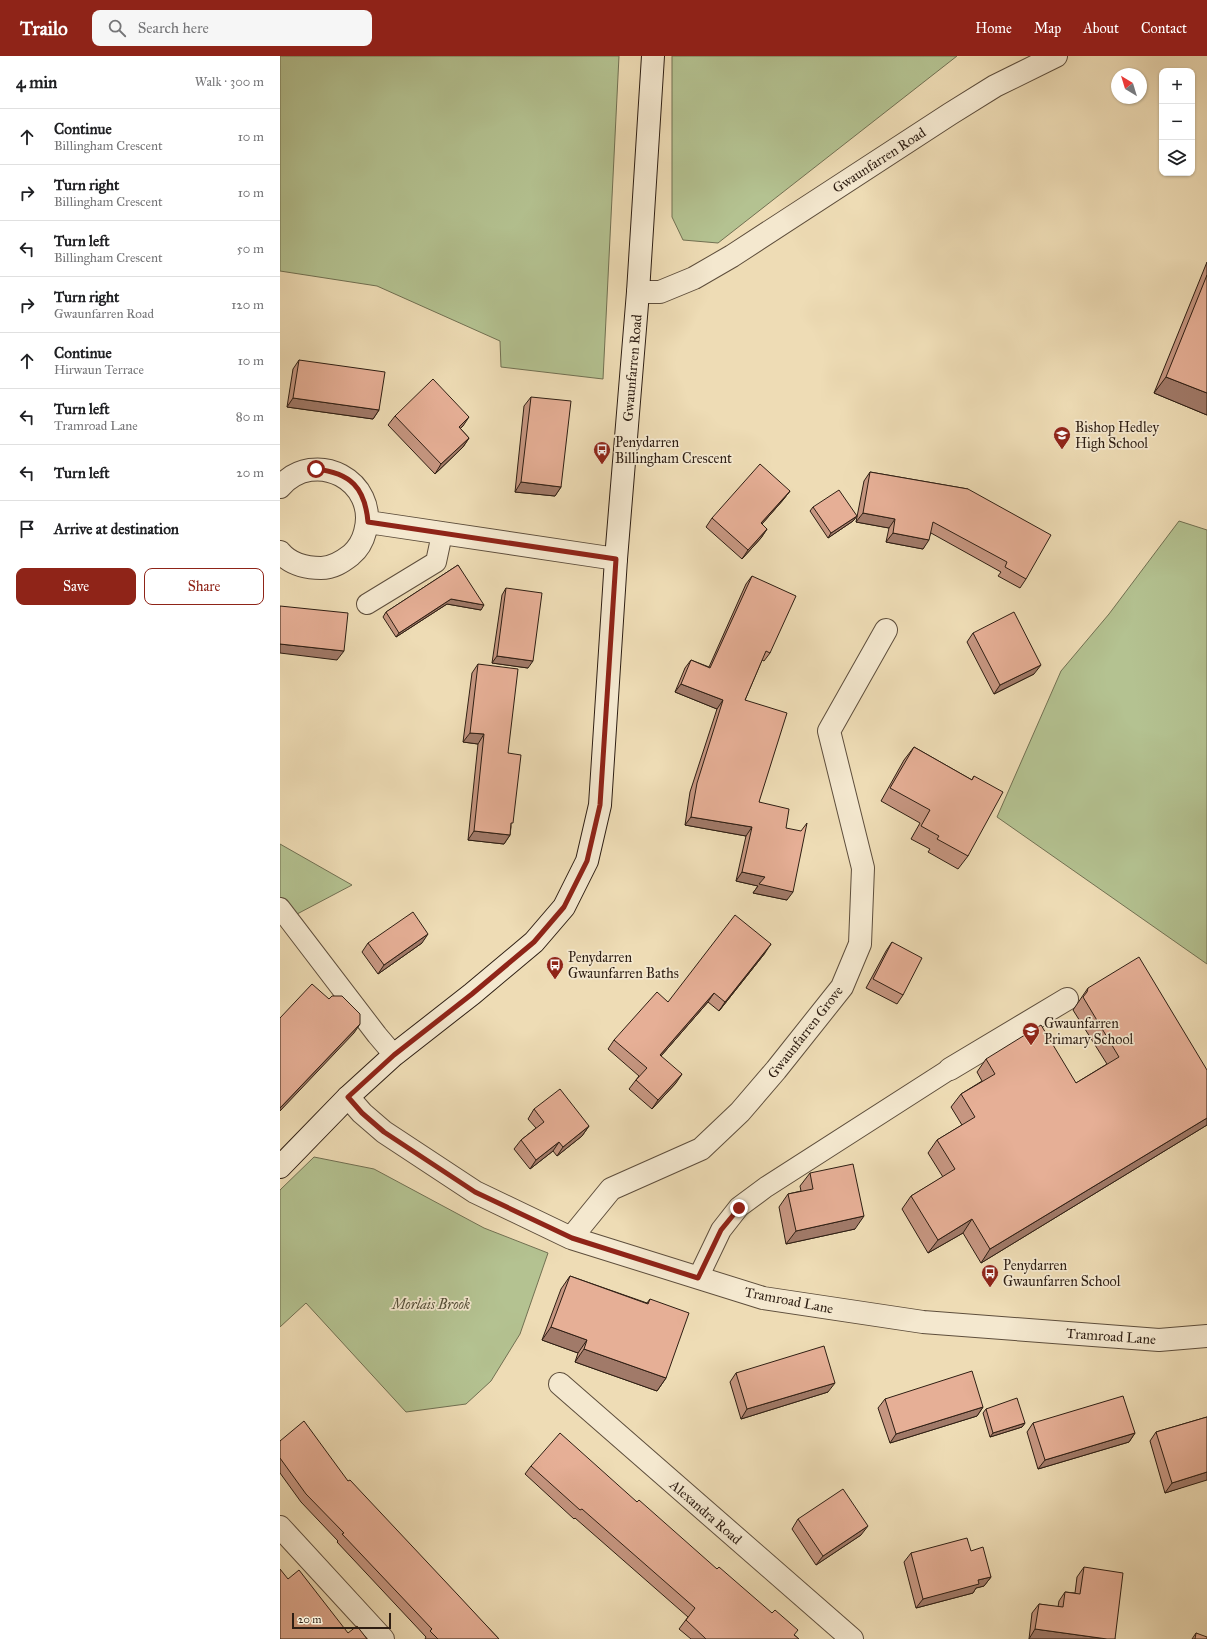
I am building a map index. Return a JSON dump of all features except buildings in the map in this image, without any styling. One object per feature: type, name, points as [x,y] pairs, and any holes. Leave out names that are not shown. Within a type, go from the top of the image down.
[{"type":"street","name":"Gwaunfarren Road","points":[[280,1167],[348,1097],[394,1055],[472,994],[534,942],[564,907],[587,861],[600,805],[616,559],[638,292],[653,56]]},
{"type":"street","name":"Gwaunfarren Road","points":[[638,292],[660,292],[694,278],[739,252],[995,86],[1056,56]]},
{"type":"street","points":[[280,487],[286,480],[300,472],[316,469],[333,471],[348,479],[359,491],[366,506],[368,522],[364,538],[355,552],[342,563],[326,568],[310,568],[295,563],[280,552]]},
{"type":"street","points":[[368,522],[616,559]]},
{"type":"street","name":"Gwaunfarren Grove","points":[[572,1238],[612,1189],[701,1149],[740,1112],[776,1070],[842,987],[860,944],[863,868],[828,731],[886,630]]},
{"type":"street","points":[[950,1068],[1067,999]]},
{"type":"street","name":"Tramroad Lane","points":[[348,1097],[362,1113],[384,1132],[475,1192],[572,1238],[763,1298],[923,1322],[1159,1340],[1207,1336]]},
{"type":"street","name":"Alexandra Road","points":[[560,1384],[852,1639]]},
{"type":"street","points":[[280,1527],[383,1639]]},
{"type":"lane","points":[[367,604],[436,562],[442,534]]},
{"type":"lane","points":[[280,908],[394,1055]]},
{"type":"lane","points":[[698,1278],[721,1230],[739,1208],[773,1183],[950,1068]]},
{"type":"green space","points":[[280,56],[619,56],[603,379],[501,367],[500,341],[377,286],[280,271]]},
{"type":"green space","points":[[672,56],[957,56],[718,243],[683,240],[672,217]]},
{"type":"green space","points":[[1179,521],[1207,530],[1207,964],[997,817],[1061,671],[1109,614]]},
{"type":"green space","points":[[280,844],[352,885],[280,923]]},
{"type":"green space","name":"Morlais Brook","points":[[314,1157],[374,1169],[484,1228],[548,1253],[520,1334],[491,1381],[466,1404],[406,1412],[306,1303],[280,1327],[280,1190]]},
{"type":"place","name":"Bishop Hedley High School","points":[[1062,450]]},
{"type":"place","name":"Penydarren Billingham Crescent","points":[[602,465]]},
{"type":"place","name":"Penydarren Gwaunfarren Baths","points":[[555,980]]},
{"type":"place","name":"Gwaunfarren Primary School","points":[[1031,1046]]},
{"type":"place","name":"Penydarren Gwaunfarren School","points":[[990,1288]]},
{"type":"route","points":[[316,469],[333,471],[348,479],[359,491],[366,506],[368,522],[616,559],[600,805],[587,861],[564,907],[534,942],[472,994],[394,1055],[348,1097],[362,1113],[384,1132],[475,1192],[572,1238],[698,1278],[721,1230],[739,1208]]}]
